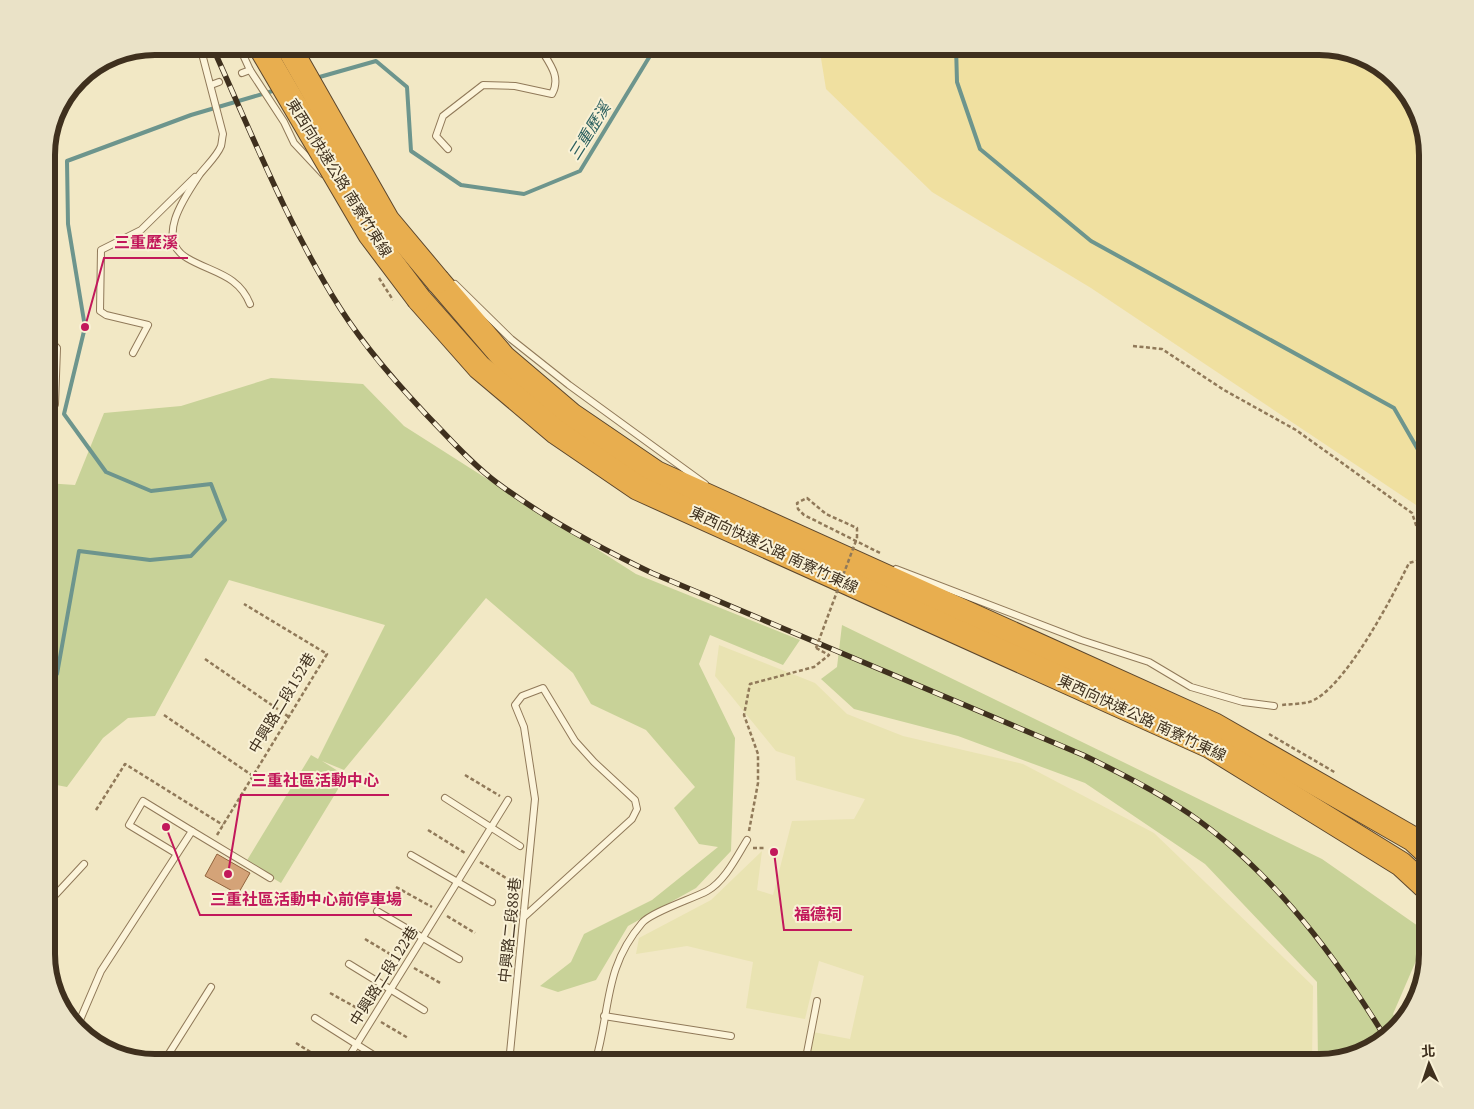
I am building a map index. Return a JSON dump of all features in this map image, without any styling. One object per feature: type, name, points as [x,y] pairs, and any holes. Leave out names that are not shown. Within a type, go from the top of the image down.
[{"type":"highway","name":"東西向快速公路 南寮竹東線","points":[[265,55],[370,234],[419,298],[479,367],[556,432],[638,488],[1210,746],[1401,864],[1419,881]]},
{"type":"highway","name":"東西向快速公路 南寮竹東線","points":[[293,55],[387,220],[442,277],[504,358],[571,415],[656,473],[1214,725],[1414,839],[1419,844]]},
{"type":"lane","points":[[203,55],[214,93],[223,134],[221,146],[205,168],[173,223],[172,234],[175,246],[182,255],[238,283],[250,304]]},
{"type":"lane","points":[[244,55],[250,70],[284,122],[294,143],[310,162],[338,189],[362,206]]},
{"type":"lane","points":[[448,149],[436,136],[443,116],[483,85],[515,86],[552,94],[557,85],[556,75],[544,55]]},
{"type":"lane","points":[[242,73],[250,70]]},
{"type":"lane","points":[[211,85],[219,82]]},
{"type":"lane","points":[[133,353],[148,325],[106,315],[100,311],[101,250],[141,230],[205,168]]},
{"type":"lane","points":[[378,218],[511,339],[569,385],[709,487]]},
{"type":"lane","points":[[55,346],[57,348],[55,404]]},
{"type":"lane","points":[[725,496],[758,513],[829,543]]},
{"type":"lane","points":[[892,568],[1081,640],[1149,662],[1191,687],[1243,702],[1274,706]]},
{"type":"lane","name":"中興路二段88巷","points":[[510,1054],[535,799],[524,726],[515,705],[522,696],[543,688],[575,741],[594,762],[635,800],[636,809],[632,818],[524,917]]},
{"type":"lane","points":[[445,798],[520,846]]},
{"type":"lane","name":"中興路二段122巷","points":[[350,1054],[508,800]]},
{"type":"lane","points":[[177,854],[129,825],[143,801],[270,878]]},
{"type":"lane","points":[[81,1021],[101,971],[192,831]]},
{"type":"lane","points":[[598,1054],[617,960],[643,921],[709,890],[731,865],[747,840]]},
{"type":"lane","points":[[411,855],[492,902]]},
{"type":"lane","points":[[55,895],[84,864]]},
{"type":"lane","points":[[377,911],[459,959]]},
{"type":"lane","points":[[349,964],[424,1010]]},
{"type":"lane","points":[[169,1054],[211,987]]},
{"type":"lane","points":[[807,1054],[817,1001]]},
{"type":"lane","points":[[604,1016],[731,1036]]},
{"type":"lane","points":[[315,1018],[372,1054]]},
{"type":"path","points":[[1134,346],[1162,349],[1224,390],[1296,430],[1412,513],[1419,534]]},
{"type":"path","points":[[747,840],[758,783],[758,754],[744,715],[750,684],[814,667],[829,655],[816,648],[857,538],[857,528],[826,514],[806,498],[797,503],[798,509],[804,515],[879,552],[892,568]]},
{"type":"path","points":[[1274,706],[1310,702],[1339,680],[1388,602],[1409,564],[1419,560]]},
{"type":"path","name":"中興路二段152巷","points":[[212,843],[327,654],[244,604]]},
{"type":"path","points":[[205,659],[289,717]]},
{"type":"path","points":[[164,715],[253,776]]},
{"type":"path","points":[[96,810],[125,764],[222,825]]},
{"type":"path","points":[[465,774],[508,800]]},
{"type":"path","points":[[428,830],[506,878]]},
{"type":"path","points":[[396,886],[475,933]]},
{"type":"path","points":[[365,938],[442,984]]},
{"type":"path","points":[[330,993],[408,1038]]},
{"type":"path","points":[[296,1043],[314,1054]]},
{"type":"shaded area","points":[[719,645],[815,683],[847,714],[903,736],[1023,764],[1154,833],[1313,986],[1312,1054],[810,1054],[813,1032],[850,1039],[864,976],[819,961],[805,1019],[746,1008],[753,962],[687,946],[636,954],[639,938],[711,900],[762,851],[757,890],[773,895],[792,821],[854,819],[865,799],[796,780],[795,757],[776,751],[715,676]]},
{"type":"green space","points":[[271,378],[363,384],[404,426],[636,574],[800,640],[783,665],[710,635],[699,664],[735,738],[731,851],[696,888],[628,926],[596,980],[558,992],[540,986],[571,962],[584,934],[652,900],[718,847],[699,844],[674,808],[695,787],[646,730],[591,704],[573,673],[486,598],[344,770],[322,761],[346,776],[281,883],[246,862],[311,755],[318,759],[385,625],[229,580],[155,716],[128,718],[103,738],[67,787],[55,785],[55,484],[75,485],[104,413],[181,406]]},
{"type":"green space","points":[[842,625],[1322,859],[1419,927],[1419,954],[1393,1014],[1395,1018],[1375,1037],[1363,1044],[1339,1052],[1318,1054],[1317,982],[1205,864],[1085,783],[958,736],[854,709],[821,679],[837,667]]},
{"type":"sand","points":[[820,55],[1326,55],[1351,60],[1375,72],[1390,84],[1406,105],[1416,129],[1418,142],[1419,507],[1091,288],[932,192],[826,89]]},
{"type":"building","points":[[217,854],[250,873],[238,894],[205,876]]},
{"type":"waterway","name":"三重歷溪","points":[[316,78],[376,61],[407,87],[411,151],[461,185],[524,194],[580,171],[651,55]]},
{"type":"waterway","points":[[956,55],[957,82],[980,149],[1091,241],[1394,408],[1419,451]]},
{"type":"waterway","name":"三重歷溪","points":[[55,675],[57,674],[79,551],[150,560],[191,556],[225,520],[211,484],[151,491],[106,472],[64,414],[85,327],[68,224],[67,161],[191,115],[276,90]]},
{"type":"railway","points":[[216,55],[287,212],[321,277],[340,308],[362,340],[400,386],[474,464],[514,495],[552,520],[652,573],[1083,755],[1130,778],[1176,805],[1208,827],[1267,880],[1318,940],[1382,1032]]},
{"type":"place","name":"三重歷溪","points":[[85,327]]},
{"type":"place","name":"三重社區活動中心前停車場","points":[[166,827]]},
{"type":"place","name":"福德祠","points":[[774,852]]},
{"type":"place","name":"三重社區活動中心","points":[[228,874]]}]
